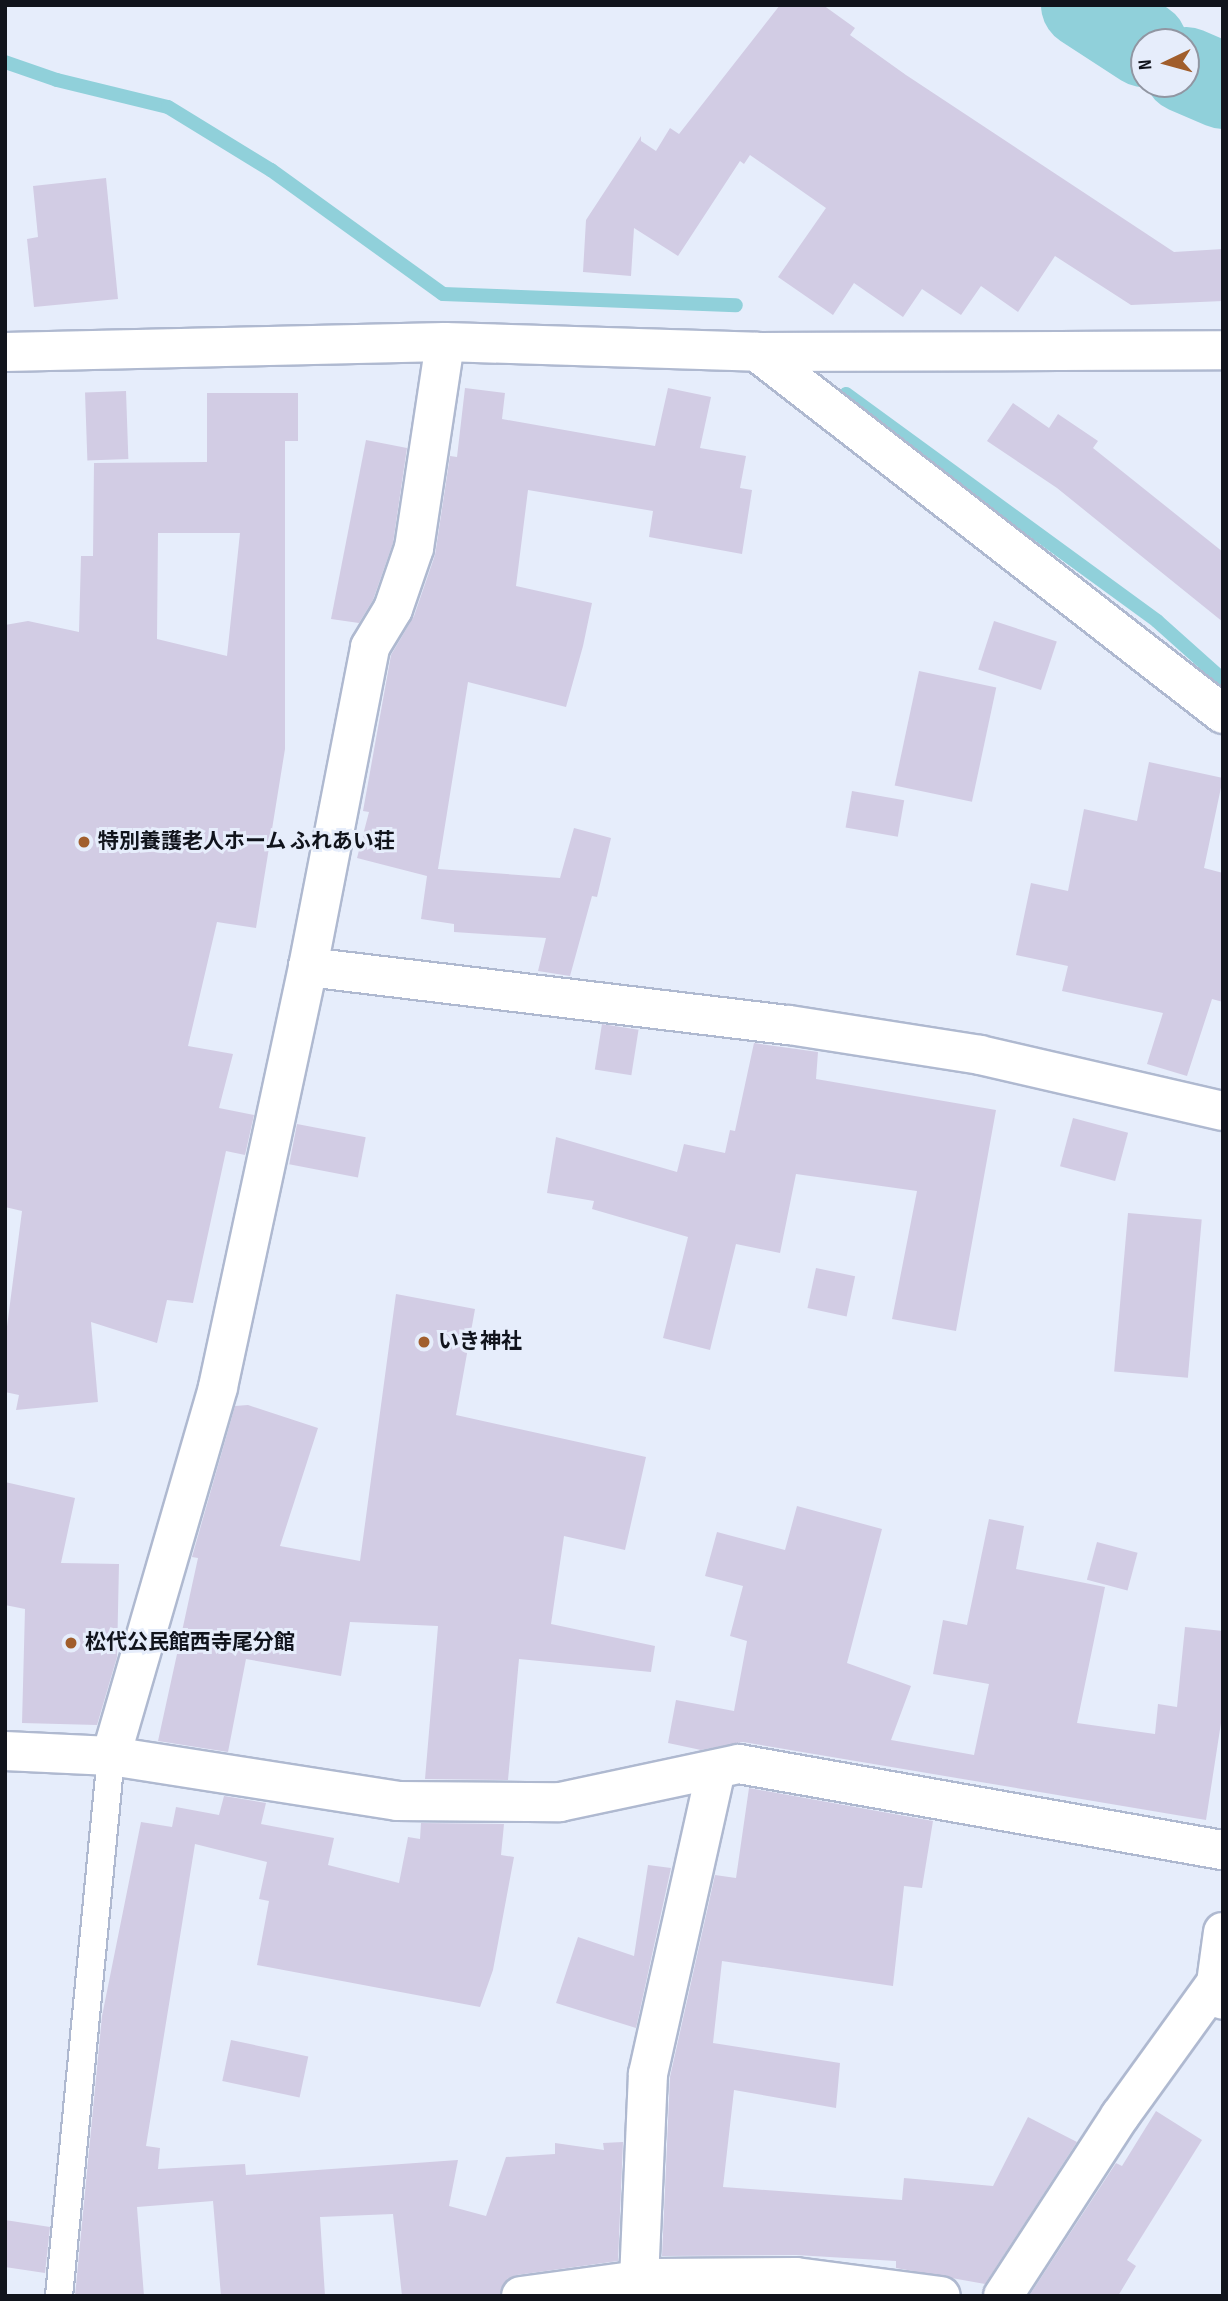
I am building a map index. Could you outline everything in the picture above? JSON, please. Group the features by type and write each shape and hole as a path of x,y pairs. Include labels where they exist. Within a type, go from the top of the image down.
{"street":[{"path":"111,1756 218,1387 308,967 370,647 393,609 414,548 445,342"},
{"path":"5,352 445,342 757,352 1223,350"},
{"path":"757,352 1223,714"},
{"path":"308,967 789,1025 980,1055 1223,1111"},
{"path":"5,1751 111,1756 397,1801 560,1802 738,1764 1223,1850"},
{"path":"639,2280 648,2074 716,1769"},
{"path":"1003,2296 1120,2116 1219,1992 1223,1932"},
{"path":"521,2296 639,2280 796,2277 916,2295"}],"lane":[{"path":"59,2296 111,1756"}],"building":[{"path":"780,5 823,5 855,28 850,35 906,75 1174,252 1223,249 1223,301 1131,305 1055,256 1018,312 981,286 961,315 922,289 903,317 854,283 833,315 778,277 826,208 750,155 744,164 740,161 678,256 634,228 631,276 583,272 586,220 641,136 641,141 656,151 670,128 679,134"},
{"path":"106,178 118,299 34,307 27,239 38,237 33,186"},
{"path":"465,388 505,393 502,419 655,446 668,388 711,397 700,448 746,456 740,488 752,490 742,554 649,537 653,511 528,490 516,586 592,603 583,646 566,707 468,682 438,869 560,878 574,828 611,838 597,897 592,896 570,976 538,971 546,938 454,932 454,924 421,919 427,876 357,858 369,812 363,811 391,655 414,616 435,555 450,456 457,457"},
{"path":"126,391 128,459 87,460 85,392"},
{"path":"207,393 298,393 298,441 285,441 285,749 256,928 217,922 188,1046 233,1054 219,1108 254,1115 245,1155 226,1151 193,1303 167,1300 157,1343 91,1322 98,1402 16,1410 19,1395 5,1392 5,1342 22,1211 5,1207 5,625 28,621 79,632 81,556 93,556 94,463 207,462","holes":["158,533 240,533 227,656 157,639"]},
{"path":"1013,403 1049,428 1058,414 1098,441 1093,448 1223,552 1223,622 1057,488 987,441"},
{"path":"366,440 407,448 393,543 373,600 359,623 331,619"},
{"path":"994,621 1057,641 1041,690 978,670"},
{"path":"919,671 996,687 972,802 895,785"},
{"path":"1149,762 1223,778 1204,868 1223,873 1223,1002 1212,999 1187,1076 1147,1064 1163,1013 1062,991 1068,966 1016,955 1031,883 1068,891 1084,809 1137,821"},
{"path":"852,791 904,800 898,837 846,827"},
{"path":"602,1024 639,1030 631,1075 595,1069"},
{"path":"754,1043 818,1052 816,1079 996,1110 956,1331 892,1319 917,1191 796,1174 780,1253 736,1244 710,1350 663,1338 688,1237 592,1209 594,1201 547,1193 556,1137 677,1172 684,1144 725,1153 730,1130 735,1131"},
{"path":"1073,1118 1128,1133 1115,1181 1060,1166"},
{"path":"297,1124 366,1137 358,1178 289,1164"},
{"path":"1128,1213 1202,1219 1188,1378 1114,1371"},
{"path":"816,1268 855,1276 847,1316 807,1308"},
{"path":"396,1294 475,1309 456,1415 646,1457 625,1550 564,1536 551,1624 655,1646 651,1672 519,1659 508,1780 425,1779 438,1626 350,1622 341,1676 246,1659 228,1752 158,1741 198,1558 192,1557 235,1406 248,1405 318,1428 280,1546 360,1561"},
{"name":"松代公民館西寺尾分館","path":"5,1482 75,1498 61,1563 119,1564 117,1657 97,1725 22,1723 25,1609 5,1605"},
{"path":"797,1506 882,1529 847,1663 911,1686 891,1740 974,1755 989,1684 933,1674 943,1620 967,1625 989,1519 1024,1526 1016,1569 1105,1587 1077,1723 1155,1734 1158,1704 1177,1707 1185,1627 1223,1631 1223,1710 1206,1820 743,1742 701,1750 668,1743 676,1700 734,1711 747,1641 730,1636 743,1586 705,1576 717,1532 785,1550"},
{"path":"1097,1542 1138,1553 1127,1591 1087,1580"},
{"path":"749,1788 933,1821 922,1888 904,1886 893,1986 722,1961 713,2043 840,2063 836,2108 734,2090 723,2187 902,2200 904,2178 993,2186 1028,2117 1077,2142 985,2284 896,2268 896,2261 796,2255 662,2256 670,2077 715,1875 736,1878"},
{"path":"224,1796 266,1803 261,1824 334,1838 328,1865 399,1883 408,1837 420,1839 421,1823 504,1824 501,1855 514,1857 493,1970 480,2007 257,1965 269,1901 259,1899 267,1862 195,1844 146,2146 160,2148 158,2169 245,2164 246,2175 458,2160 449,2206 486,2216 506,2157 555,2154 555,2143 604,2150 603,2143 623,2142 618,2261 517,2275 507,2279 500,2296 402,2296 393,2214 320,2217 325,2296 221,2296 213,2201 137,2207 144,2296 75,2296 102,2016 141,1822 172,1827 176,1807 219,1815"},
{"path":"648,1865 671,1868 636,2028 556,2003 578,1937 634,1956"},
{"path":"231,2040 308,2056 300,2098 222,2081"},
{"path":"1156,2111 1202,2140 1127,2260 1136,2266 1118,2296 1029,2296 1116,2163 1122,2166"},
{"path":"5,2220 50,2227 45,2273 5,2267"}],"waterway":[{"path":"1084,5 1130,35"},
{"path":"5,62 57,80 168,107 271,170 443,294 736,305"},
{"path":"1200,76 1223,86"},
{"path":"846,394 1157,621 1223,680"}],"place":[{"name":"特別養護老人ホーム ふれあい荘","path":"84,842"},
{"name":"いき神社","path":"424,1342"},
{"name":"松代公民館西寺尾分館","path":"71,1643"}]}
